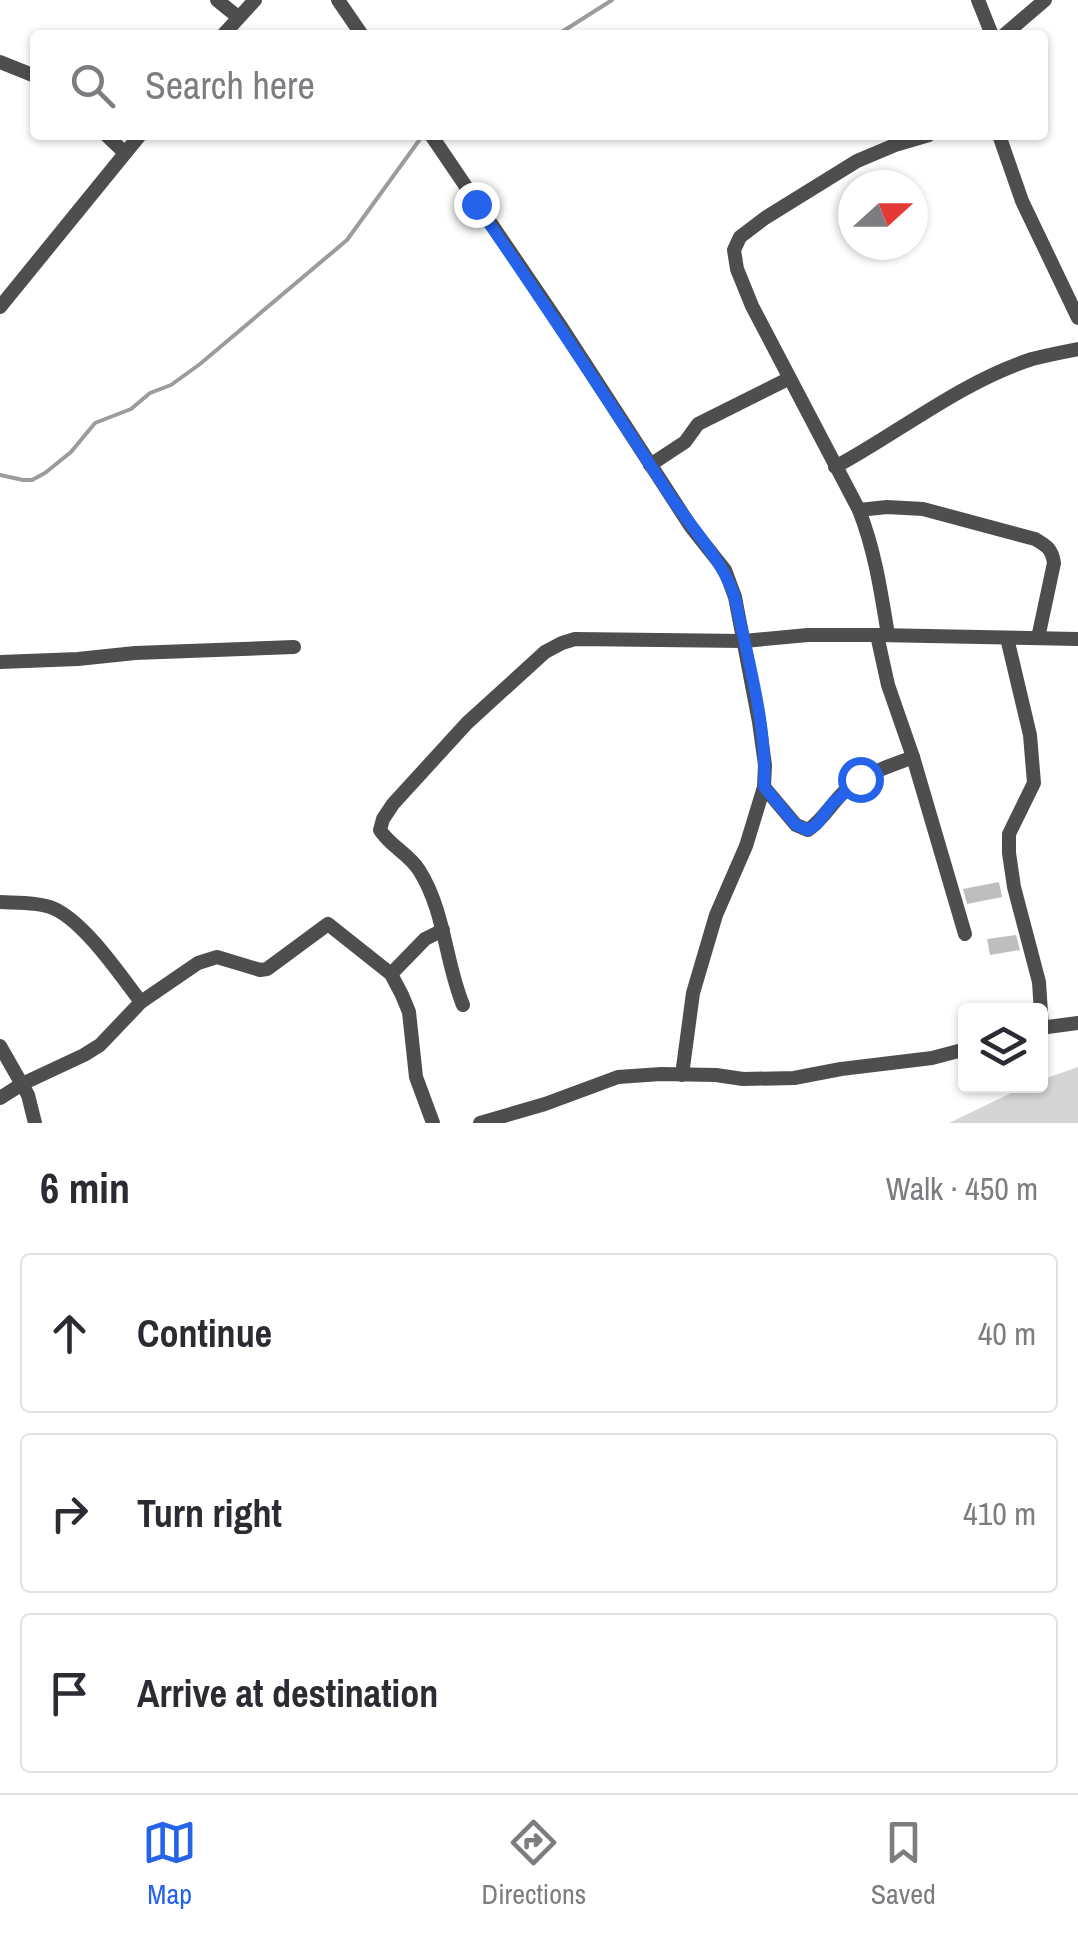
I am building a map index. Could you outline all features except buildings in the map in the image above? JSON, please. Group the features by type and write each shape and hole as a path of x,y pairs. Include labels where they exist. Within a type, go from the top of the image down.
{"street":[{"path":"216,0 238,17"},
{"path":"227,30 254,0"},
{"path":"338,0 359,30"},
{"path":"978,0 990,30"},
{"path":"1010,30 1045,0"},
{"path":"0,62 30,74"},
{"path":"111,140 125,154"},
{"path":"2,300 136,140"},
{"path":"435,140 691,527 729,578 760,722 764,787 746,846 716,915 693,993 682,1075"},
{"path":"912,140 858,160 765,218 740,237 734,250 752,306 859,510 874,554 888,685 965,934"},
{"path":"1001,140 1022,201 1078,318"},
{"path":"835,467 974,384 1028,360 1078,349"},
{"path":"650,465 685,442 698,424 788,379"},
{"path":"859,510 922,509 1035,539 1048,546 1054,563 1038,638"},
{"path":"463,1005 443,930 420,872 386,839 380,830 382,819 467,723 545,652 575,639 744,641 808,635 883,635 1078,639"},
{"path":"1007,638 1030,735 1034,783 1009,834 1010,853 1014,886 1040,982 1040,1003"},
{"path":"0,662 135,652 294,647"},
{"path":"764,787 796,825 808,830 850,786 912,757"},
{"path":"0,902 52,907 70,919 141,1002"},
{"path":"0,1098 84,1055 141,1002 198,963 217,957 267,969 328,924 391,974 409,1012 416,1077 433,1123"},
{"path":"391,974 425,939 443,930"},
{"path":"1048,1027 1078,1023"},
{"path":"0,1046 28,1095 36,1123"},
{"path":"480,1123 618,1077 794,1078 958,1051"}],"shaded area":[{"path":"1078,1067 1078,1123 949,1123 1011,1093 1048,1093 1048,1078"}],"waterway":[{"path":"565,30 612,0"},
{"path":"0,475 32,480 45,473 71,452 95,423 131,409 150,393 171,385 200,364 347,240 419,140"}],"route":[{"path":"476,204 729,578 760,722 764,787 796,825 808,830 860,779"}]}
